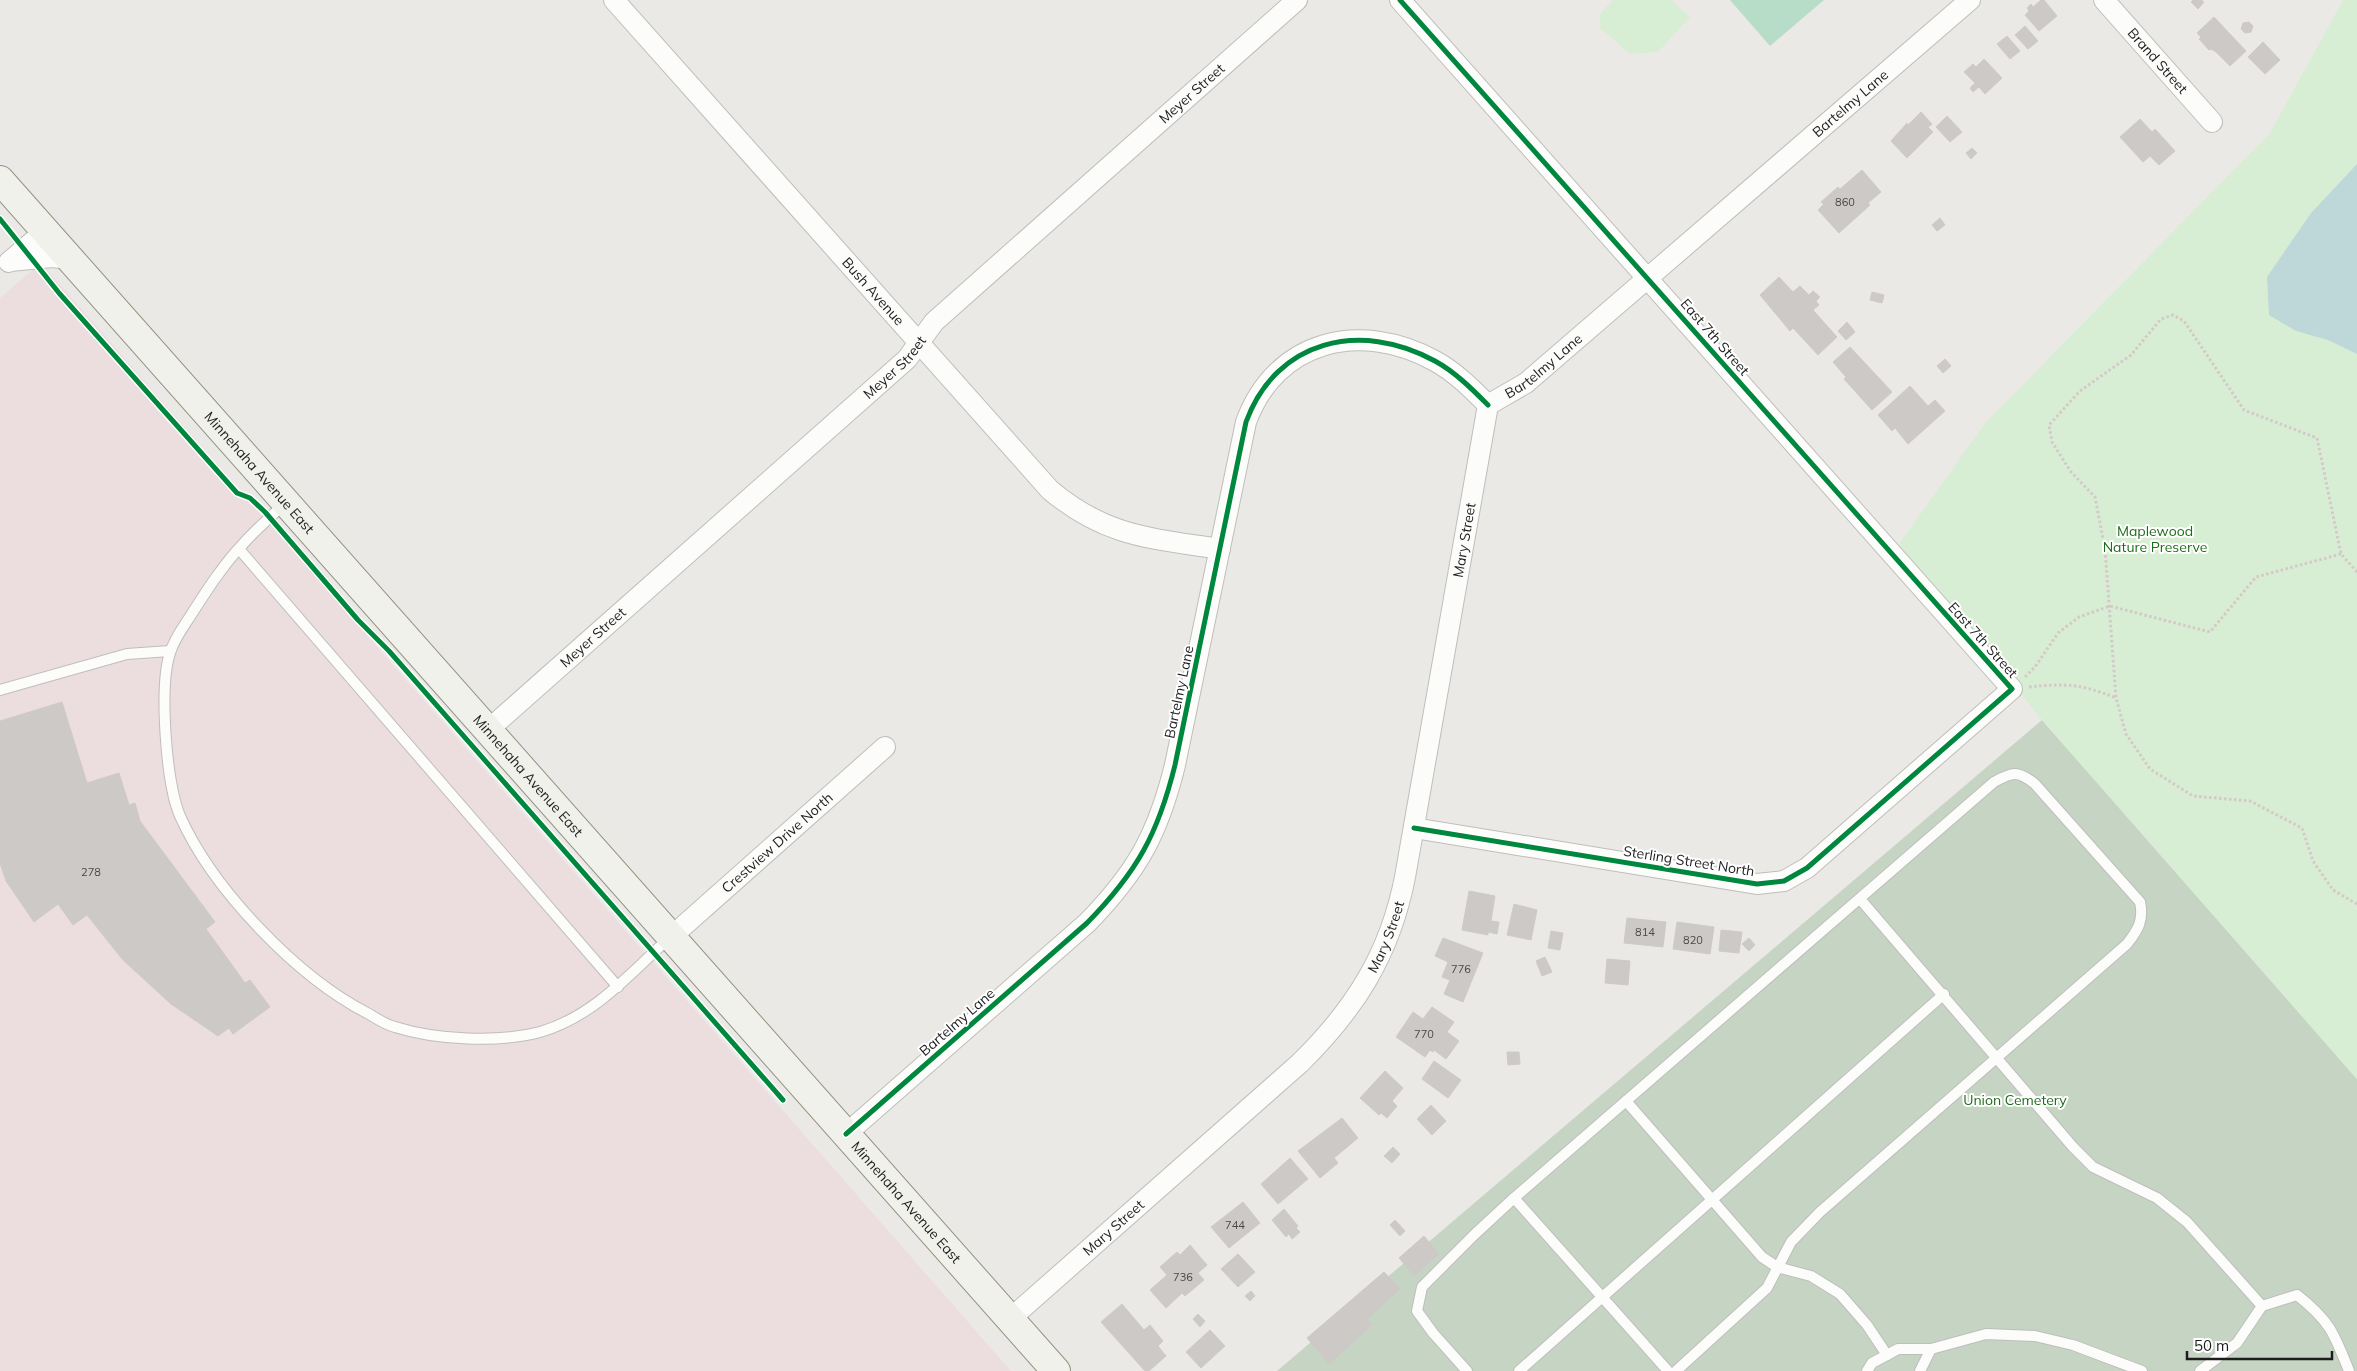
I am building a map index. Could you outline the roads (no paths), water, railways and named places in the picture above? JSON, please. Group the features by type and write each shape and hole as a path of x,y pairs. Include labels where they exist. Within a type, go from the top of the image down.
{"main road":[{"name":"Minnehaha Avenue East","path":"0,180 1056,1371"}],"street":[{"name":"Bush Avenue","path":"614,0 1050,490 1071,508 1096,522 1122,532 1220,549"},
{"name":"Meyer Street","path":"488,730 907,359 918,341 934,322 1297,0"},
{"name":"East 7th Street","path":"1400,0 2012,689"},
{"name":"Bartelmy Lane","path":"846,1134 1087,923 1112,898 1134,870 1151,839 1165,807 1246,422 1253,403 1264,385 1278,369 1314,347 1335,342 1356,340 1399,346 1419,353 1451,372 1488,405 1526,383 1970,0"},
{"name":"Brand Street","path":"2104,0 2212,122"},
{"path":"5,266 45,231"},
{"path":"5,266 52,257 70,259"},
{"name":"Mary Street","path":"1010,1320 1300,1063 1330,1034 1356,1000 1369,978 1393,925 1403,890 1488,405"},
{"name":"Sterling Street North","path":"1414,828 1756,884 1784,881 1807,868 2012,689"},
{"name":"Crestview Drive North","path":"671,937 885,747"}],"lane":[{"path":"286,503 238,549 213,582 170,651 166,670 165,730 170,773 179,815 202,856 242,908 279,950 345,1002 394,1027 439,1036 497,1038 541,1032 579,1015 618,986 671,937"},
{"path":"238,549 618,986"},
{"path":"0,690 126,654 170,651"},
{"path":"1467,1371 1433,1333 1417,1311 1422,1287 1514,1198 1994,782 2009,774 2023,774 2035,784 2140,902 2143,917 2136,933 2127,944 1820,1212 1791,1242 1767,1288 1676,1371"},
{"path":"1860,899 2093,1168 2156,1198 2187,1222 2262,1306"},
{"path":"1518,1371 1944,994"},
{"path":"1626,1101 1762,1257 1777,1268 1811,1276 1840,1294 1868,1325 1887,1355"},
{"path":"1514,1198 1668,1371"},
{"path":"2200,1371 2237,1344 2262,1306 2297,1295 2321,1314 2334,1334 2349,1371"},
{"path":"1867,1371 1872,1363 1898,1349 1931,1349 1986,1334 2035,1336 2073,1345 2142,1371"},
{"path":"1920,1371 1931,1349"}],"water":[{"path":"2357,164 2357,354 2328,340 2296,331 2269,315 2267,277 2311,213"}],"park label":[{"name":"Maplewood Nature Preserve","path":"2155,540"},
{"name":"Union Cemetery","path":"2015,1100"}]}
